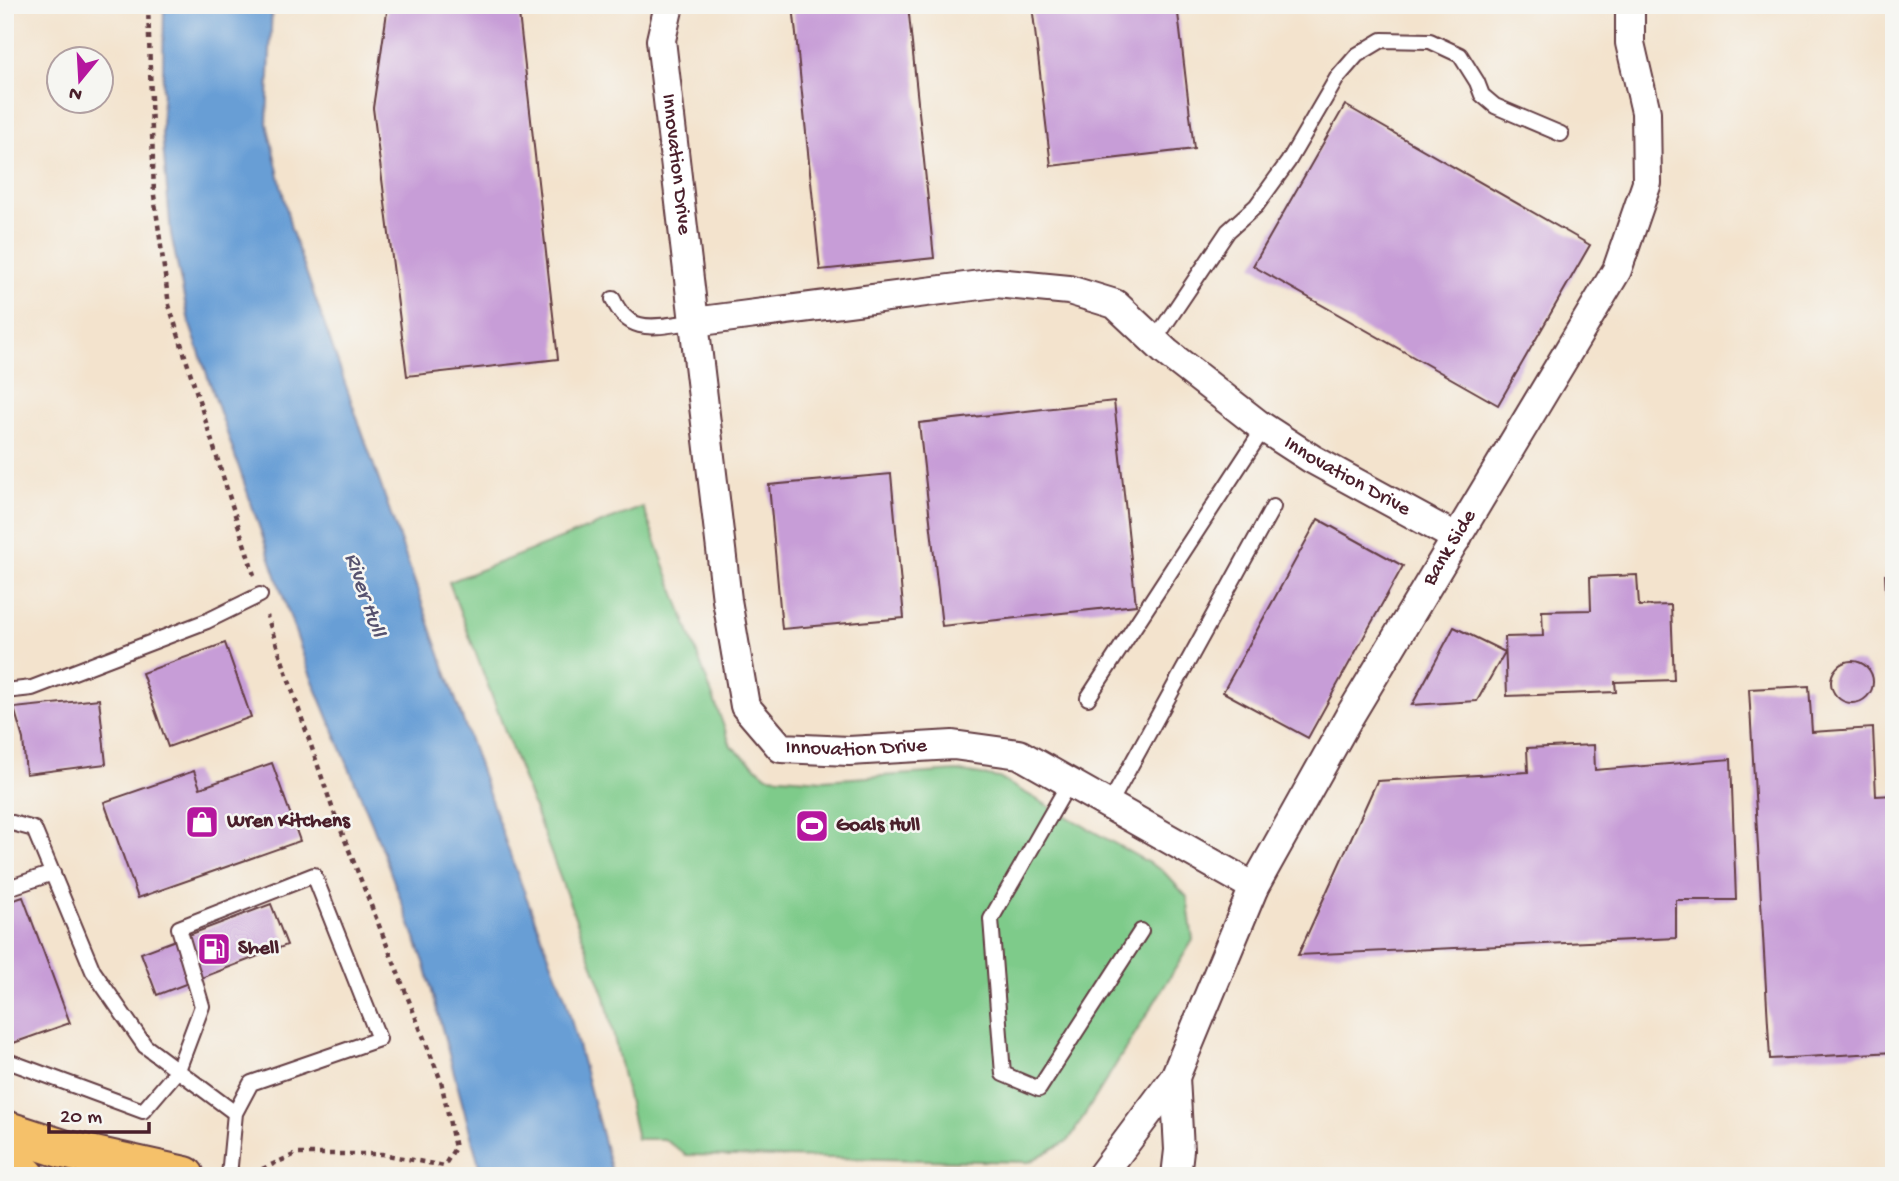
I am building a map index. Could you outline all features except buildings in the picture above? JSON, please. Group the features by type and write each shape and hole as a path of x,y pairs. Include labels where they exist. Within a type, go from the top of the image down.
{"main road":[{"path":"5,1130 62,1149 185,1176"},
{"path":"5,1169 26,1176"}],"street":[{"name":"Innovation Drive","path":"669,5 662,40 727,600 745,706 781,748 849,751 953,745 1019,754 1254,887"},
{"name":"Bank Side","path":"1101,1176 1175,1077 1254,887 1349,717 1618,270 1647,183 1646,112 1630,43 1630,5"},
{"name":"Innovation Drive","path":"694,322 996,284 1069,290 1115,304 1154,341 1264,428 1312,459 1457,538"},
{"name":"Bank Side","path":"1175,1077 1179,1150 1176,1176"}],"lane":[{"path":"1154,341 1228,231 1256,206 1288,162 1337,78 1357,55 1382,40 1430,41 1460,55 1478,82 1482,95 1495,106 1561,134"},
{"path":"613,299 626,321 636,326 694,322"},
{"path":"1088,698 1264,428"},
{"path":"1109,806 1273,507"},
{"path":"5,691 32,688 206,621 260,595"},
{"path":"1069,783 991,919 1003,1074 1039,1089 1141,931"},
{"path":"5,821 34,829 93,971 145,1046 235,1113"},
{"path":"5,889 53,873"},
{"path":"5,1060 143,1111 178,1070 202,1006 179,928 314,875 379,1039 251,1083 235,1113 229,1176"}],"path":[{"path":"148,5 154,195 169,305 260,595 333,810 441,1081 455,1148 444,1166 382,1154 296,1154 247,1176"}],"green space":[{"name":"Goals Hull","path":"643,507 731,746 767,776 823,780 957,771 999,778 1163,871 1187,897 1193,940 1069,1140 1029,1162 686,1155 664,1139 637,1139 605,997 449,582"}],"water":[{"name":"River Hull","path":"164,5 272,5 267,123 291,229 512,860 565,997 613,1176 482,1176 424,962 372,823 308,669 189,322 171,234 162,134"}],"place":[{"name":"Wren Kitchens","path":"202,822"},
{"name":"Goals Hull","path":"812,826"},
{"name":"Shell","path":"214,949"}]}
